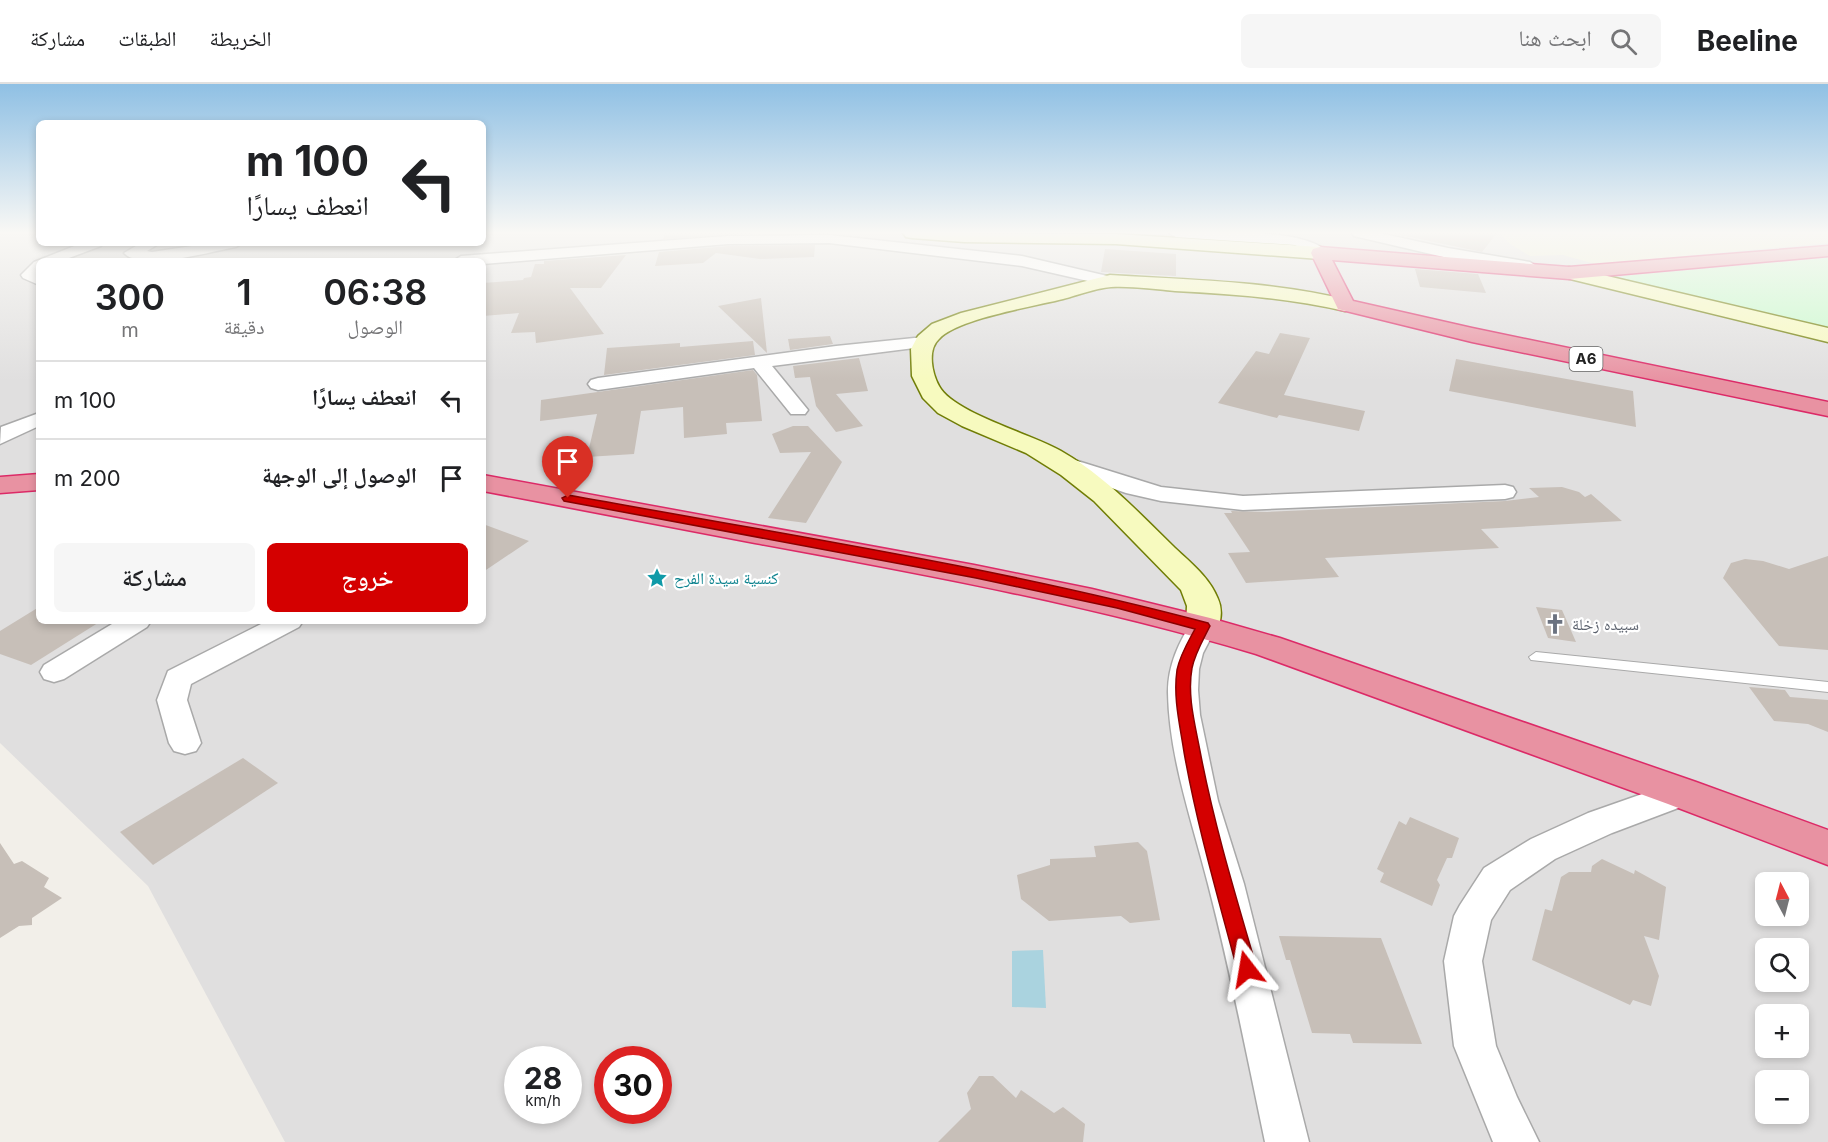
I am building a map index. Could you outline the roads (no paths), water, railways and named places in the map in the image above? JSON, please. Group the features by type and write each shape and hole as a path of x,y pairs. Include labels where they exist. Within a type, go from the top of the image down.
{"highway":[{"path":"1334,282 1345,305"},
{"name":"A6","path":"1345,305 1472,335 1828,410"},
{"path":"0,486 36,482"},
{"path":"486,484 948,568 1118,604 1203,626 1268,646 1682,793 1828,848"}],"street":[{"path":"1105,282 968,317 946,325 932,333 924,342 921,369 924,381 935,398 948,409 1018,439 1068,465 1134,488 1161,494 1243,502 1505,492"},
{"path":"1247,282 1275,292 1345,305"},
{"path":"1608,282 1828,335"},
{"path":"598,384 924,342"},
{"path":"759,362 798,410"},
{"path":"0,438 8,431 36,420"},
{"path":"1068,465 1129,517 1186,576 1201,596 1204,609 1203,626 1189,653 1185,669 1183,690 1185,715 1201,801 1226,884 1287,1142"},
{"path":"54,672 132,624"},
{"path":"185,743 172,700 178,678 283,624"},
{"path":"1517,1142 1501,1112 1474,1046 1463,962 1473,916 1497,879 1542,849 1600,823 1682,793"}],"lane":[{"path":"1536,657 1828,687"}],"water":[{"path":"1043,950 1046,1008 1012,1007 1012,951"}],"place":[{"name":"كنسية سيدة الفرح","path":"657,578"},
{"name":"سبيده زخلة","path":"1555,624"}]}
